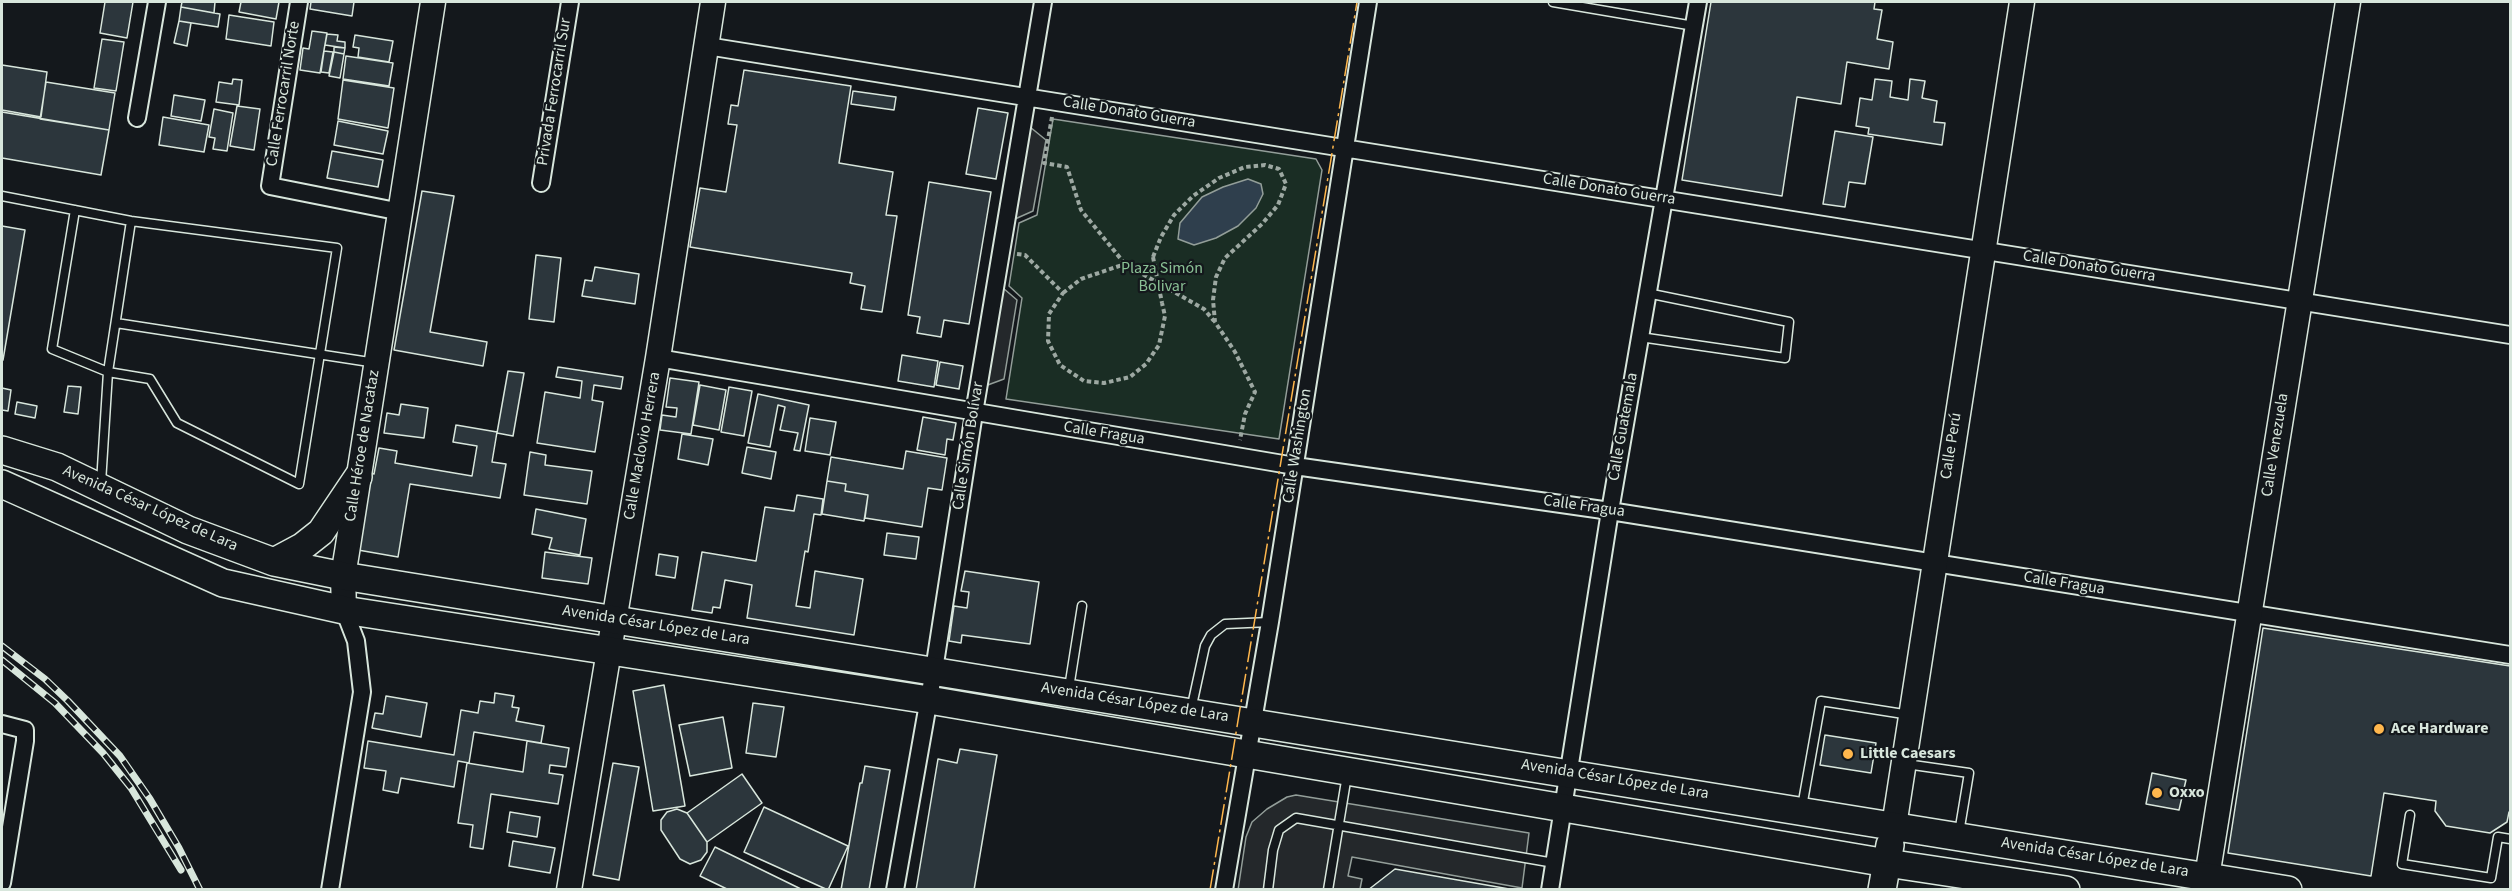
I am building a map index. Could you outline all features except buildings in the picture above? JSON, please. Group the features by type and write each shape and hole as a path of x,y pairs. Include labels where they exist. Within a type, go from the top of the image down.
{"main road":[{"name":"Calle Héroe de Nacataz","path":"344,610 343,576 433,2"},
{"name":"Calle Maclovio Herrera","path":"569,890 658,358 713,2"},
{"name":"Calle Perú","path":"1882,890 1894,826 2022,2"},
{"name":"Calle Venezuela","path":"2206,883 2348,2"},
{"name":"Avenida César López de Lara","path":"2,450 57,467 188,530 274,562 343,576 1959,836 2206,883 2288,890"},
{"path":"274,562 302,547 321,532 358,477"},
{"name":"Avenida César López de Lara","path":"2,484 224,583 344,610 929,700 1347,772 2066,890"},
{"path":"87,520 101,487"}],"street":[{"path":"137,118 157,2"},
{"name":"Calle Ferrocarril Norte","path":"299,2 270,186 401,212"},
{"name":"Privada Ferrocarril Sur","path":"540,183 570,2"},
{"name":"Calle Simón Bolívar","path":"895,890 934,670 974,413 1043,2"},
{"name":"Calle Washington","path":"1224,890 1270,622 1368,2"},
{"name":"Calle Guatemala","path":"1550,890 1561,807 1662,199 1698,2"},
{"name":"Calle Donato Guerra","path":"707,46 2511,335"},
{"name":"Calle Fragua","path":"658,358 1294,466 1610,511 2511,655"},
{"name":"Calle Héroe de Nacataz","path":"330,890 362,692 356,641 344,610"},
{"path":"2,724 25,730 2,883"}],"lane":[{"path":"1553,2 1694,26"},
{"path":"2,196 75,210 131,221 337,248 299,484 177,423 150,379 108,372 52,349 75,210"},
{"path":"101,487 108,372 131,221"},
{"path":"1640,336 1785,358 1789,322 1647,293"},
{"path":"116,323 376,363"},
{"path":"1068,692 1082,606"},
{"path":"1191,712 1205,646 1211,635 1225,624 1270,622"},
{"path":"1801,811 1821,701 1911,715"},
{"path":"1903,764 1969,772 1959,836"},
{"path":"1328,890 1347,772"},
{"path":"2410,815 2402,864 2491,878 2498,837 2511,839"},
{"path":"1268,890 1275,840 1279,830 1285,824 1301,818 1554,863"}],"path":[{"path":"1054,101 1044,164 1067,167 1081,210 1125,264 1204,309 1235,352 1255,392 1245,414 1237,456"},
{"path":"1125,264 1081,279 1063,293 1049,314 1048,341 1060,365 1084,381 1104,383 1130,377 1146,364 1159,345 1165,316 1154,257 1161,237 1174,215 1193,196 1219,178 1245,167 1264,165 1279,169 1286,184 1278,205 1262,224 1225,258 1216,277 1215,322"},
{"path":"1001,251 1025,255 1063,293"}],"green space":[{"name":"Plaza Simón Bolivar","path":"1053,119 1316,159 1322,170 1279,439 1006,399 1022,298 1009,286 1019,223 1037,215"}],"shaded area":[{"path":"1030,127 1046,140 1033,211 1015,219 1007,218"},
{"path":"1003,288 1017,300 1004,379 985,386"},
{"path":"1296,795 1529,833 1522,888 1352,857 1348,876 1362,879 1360,889 1238,890 1246,837 1252,822 1267,809 1287,797"}],"water":[{"path":"1248,179 1261,184 1263,194 1256,208 1238,226 1216,238 1194,245 1178,239 1180,223 1202,197"}],"railway":[{"path":"2,646 45,679 120,756 150,799 179,848 200,890"},
{"path":"2,660 55,703 103,753 131,788 181,870"}],"power":[{"path":"1210,890 1357,2"}],"place":[{"name":"Ace Hardware","path":"2379,729"},
{"name":"Little Caesars","path":"1848,754"},
{"name":"Oxxo","path":"2157,793"}]}
